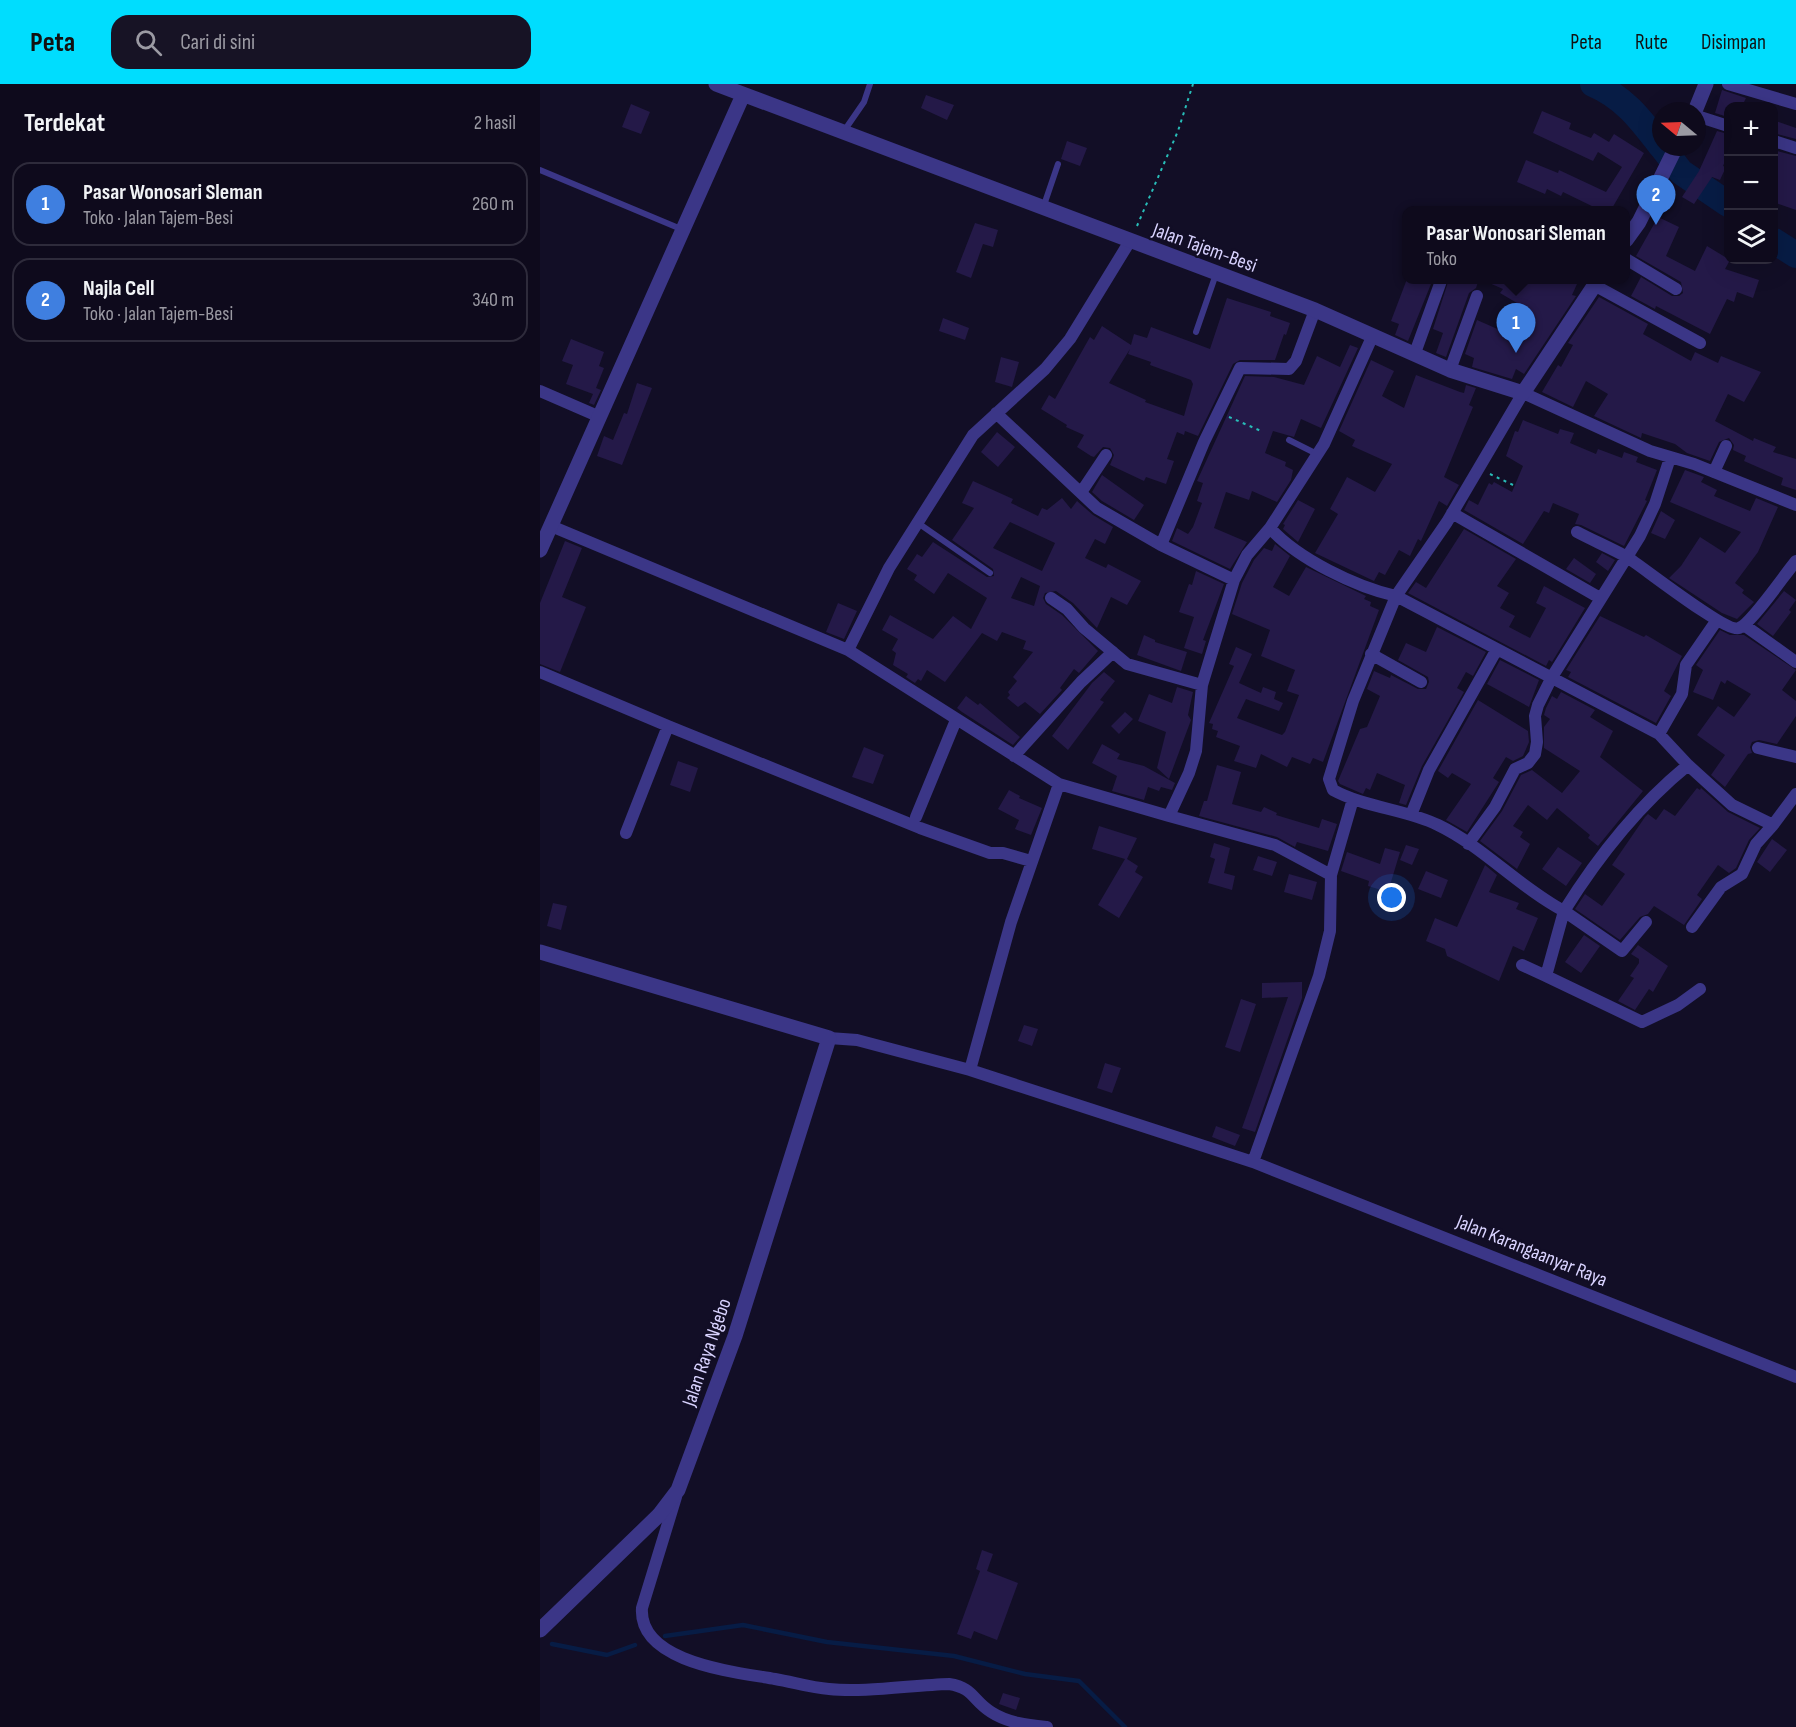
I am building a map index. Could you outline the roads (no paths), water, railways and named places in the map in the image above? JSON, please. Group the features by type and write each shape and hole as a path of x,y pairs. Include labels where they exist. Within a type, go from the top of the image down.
{"street":[{"name":"Jalan Tajem-Besi","path":"716,84 1316,310 1450,370 1523,393"},
{"path":"1699,102 1706,84"},
{"path":"1728,84 1796,104"},
{"path":"540,550 743,95"},
{"path":"1706,119 1724,125"},
{"path":"1778,143 1796,148"},
{"path":"1630,233 1672,156"},
{"path":"848,650 889,568 973,435 1045,369 1070,339 1130,241"},
{"path":"1630,262 1676,289"},
{"path":"1415,353 1440,284"},
{"path":"1595,284 1523,393 1452,513 1396,596 1371,654 1329,779 1333,790 1353,800 1411,815 1440,826 1543,900 1564,911 1622,951 1646,922"},
{"path":"1599,284 1700,343"},
{"path":"1450,370 1477,296"},
{"path":"1161,545 1240,368 1289,369 1296,361 1316,310"},
{"path":"1169,816 1190,773 1196,751 1202,685 1234,580 1247,555 1270,528 1317,454 1351,387 1373,335"},
{"path":"540,391 600,417"},
{"path":"1523,393 1670,458 1714,472 1796,505"},
{"path":"996,414 1082,491 1097,508 1161,545 1234,580"},
{"path":"1714,472 1726,446"},
{"path":"1082,491 1106,455"},
{"path":"1468,844 1495,807 1515,769 1528,763 1535,754 1537,742 1535,716 1552,677 1627,558 1655,504 1670,458"},
{"path":"1452,513 1600,598"},
{"path":"551,525 848,650 1059,783 1275,845 1331,875"},
{"path":"1270,528 1283,542 1330,570 1376,591 1396,596 1659,734 1688,765 1732,805 1773,825"},
{"path":"1577,532 1627,558 1717,620 1736,629 1744,625 1796,561"},
{"path":"1051,598 1067,609 1132,667 1202,685"},
{"path":"1659,734 1682,694 1686,664 1717,620"},
{"path":"1744,625 1796,662"},
{"path":"1411,815 1428,770 1497,649"},
{"path":"1014,756 1081,682 1113,652"},
{"path":"1371,654 1421,682"},
{"path":"540,672 920,828 990,853 1003,853 1031,861"},
{"path":"916,817 956,720"},
{"path":"627,833 668,726"},
{"path":"1758,748 1796,757"},
{"path":"1546,976 1564,911 1635,816 1666,782 1688,765"},
{"path":"970,1070 1011,922 1059,783"},
{"path":"1692,927 1721,887 1742,874 1753,848 1796,794"},
{"path":"1253,1162 1319,976 1330,931 1331,875 1353,800"},
{"path":"540,952 829,1038"},
{"path":"1522,966 1642,1022 1693,997 1700,989"},
{"name":"Jalan Karangaanyar Raya","path":"829,1038 857,1040 970,1070 1253,1162 1796,1377"},
{"name":"Jalan Raya Ngebo","path":"540,1630 659,1515 678,1490 735,1336 829,1038"},
{"path":"678,1490 642,1608 642,1624 658,1645 703,1664 741,1675 830,1690 948,1684 965,1686 996,1715 1022,1724 1047,1727"}],"lane":[{"path":"843,132 864,102 870,84"},
{"path":"1042,208 1058,164"},
{"path":"540,170 681,230"},
{"path":"1196,332 1217,273"},
{"path":"1290,440 1317,454"},
{"path":"917,523 990,573"}],"waterway":[{"path":"1593,84 1623,102 1652,135"},
{"path":"1669,156 1681,172 1724,201"},
{"path":"1778,244 1796,255"},
{"path":"665,1636 743,1625 827,1642 954,1656 1025,1674 1079,1681 1125,1727"},
{"path":"552,1644 607,1655 635,1645"}],"place":[{"name":"Najla Cell","path":"1656,225"},
{"name":"Pasar Wonosari Sleman","path":"1516,353"}]}
